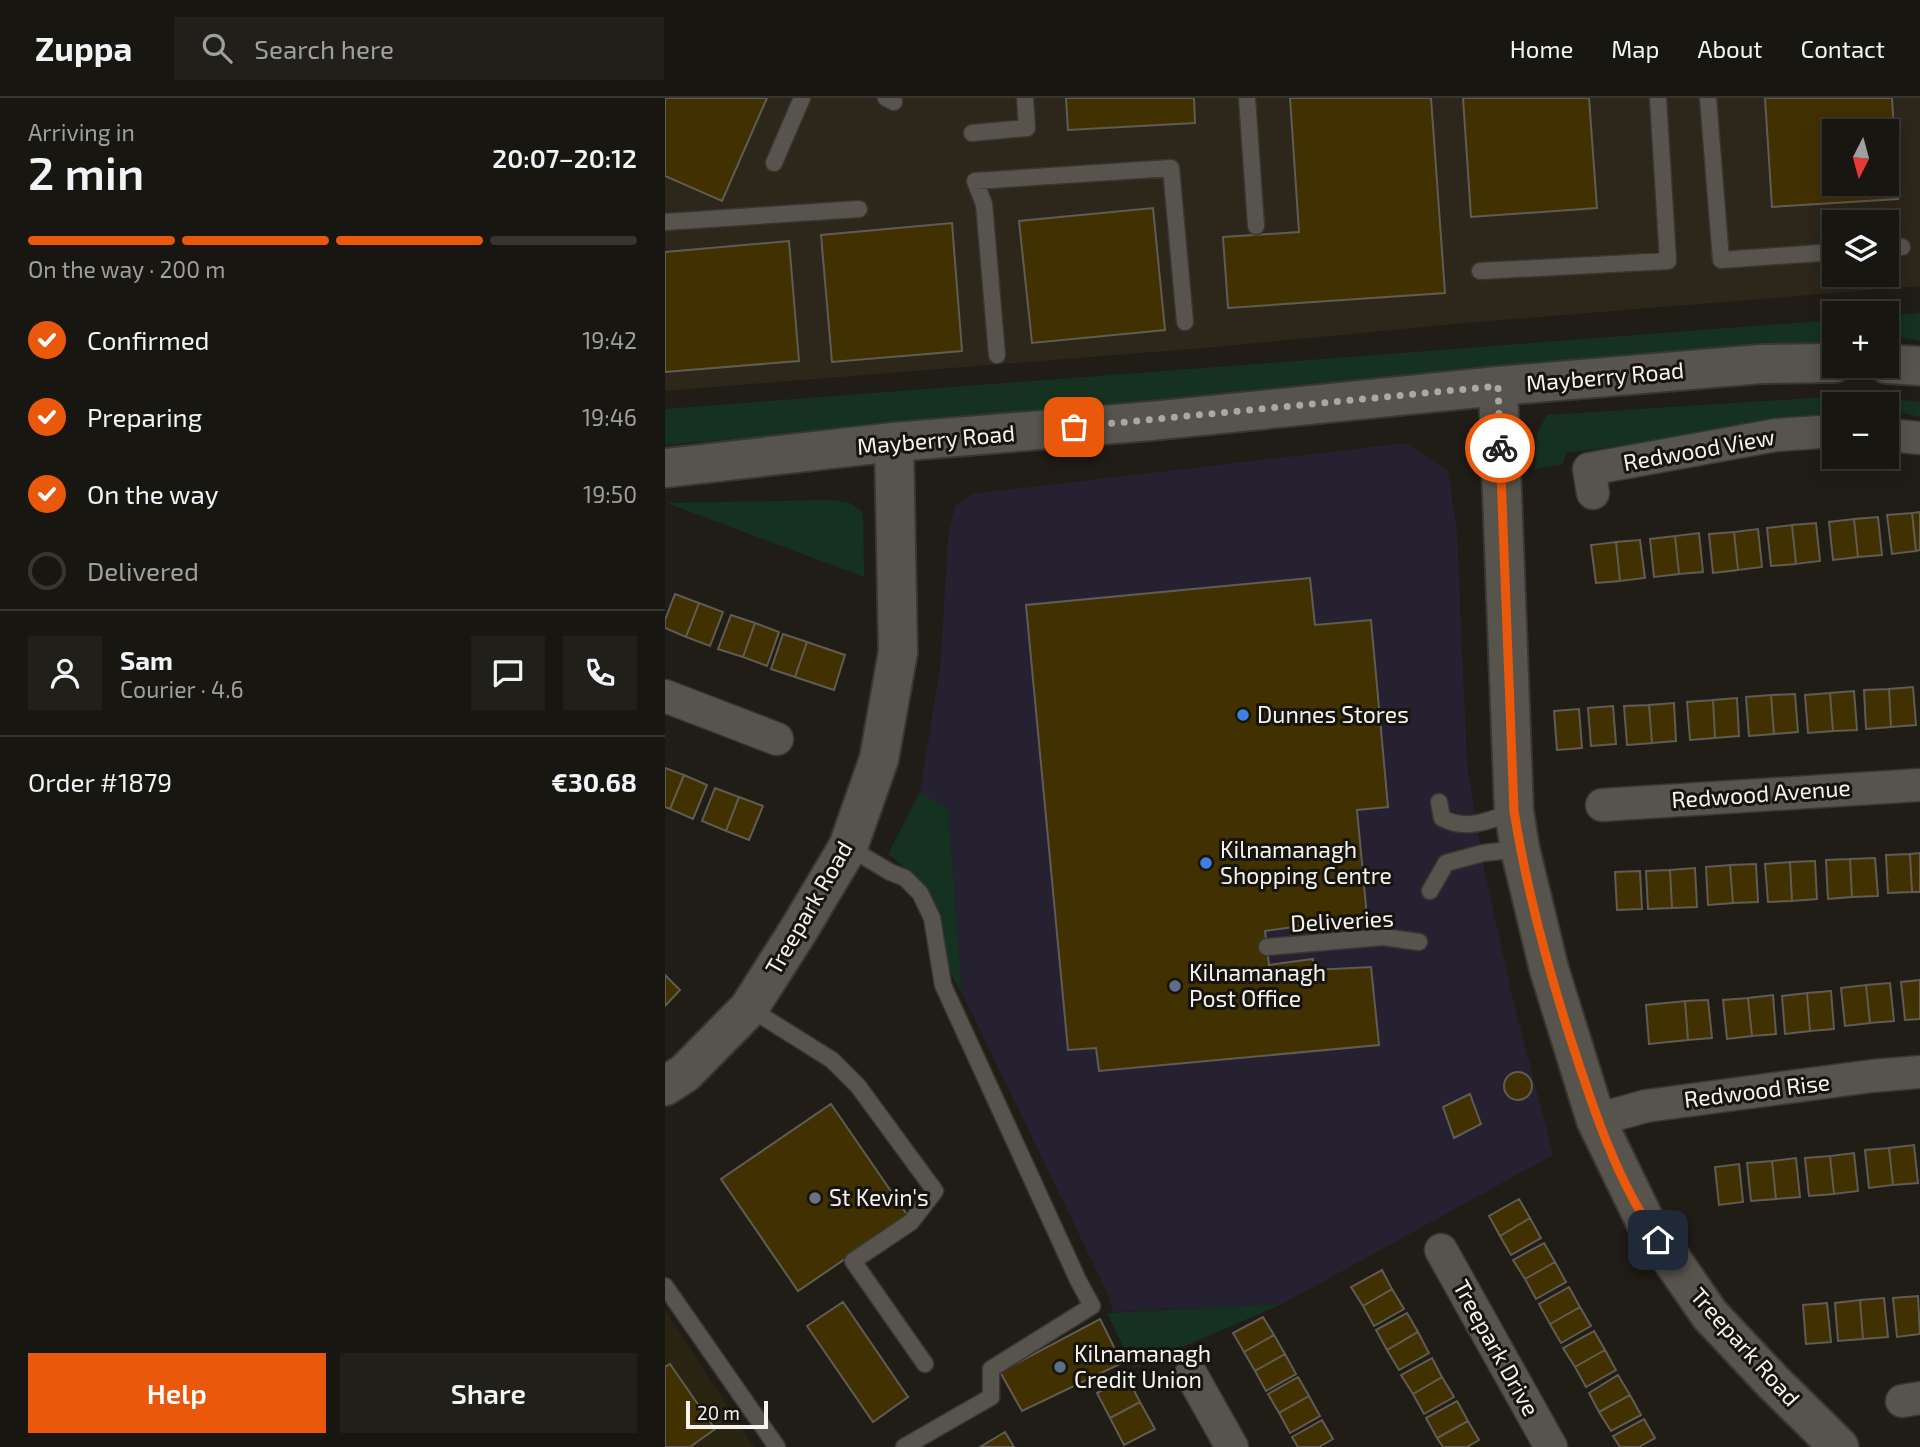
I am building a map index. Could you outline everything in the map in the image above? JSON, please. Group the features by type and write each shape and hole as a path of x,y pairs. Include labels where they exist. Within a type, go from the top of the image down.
{"street":[{"name":"Mayberry Road","path":"665,468 894,442 1151,421 1498,386 1761,364 1822,363"},
{"path":"1899,365 1920,366"},
{"name":"Treepark Road","path":"1498,386 1514,811 1520,849 1549,969 1596,1120 1645,1221 1710,1315 1826,1443"},
{"name":"Redwood View","path":"1593,493 1589,469 1776,435 1822,432"},
{"path":"1899,436 1920,438"},
{"name":"Treepark Road","path":"665,1086 685,1073 749,1008 848,847 879,760 898,652 894,442"},
{"path":"665,696 777,739"},
{"name":"Redwood Avenue","path":"1602,805 1920,785"},
{"name":"Redwood Rise","path":"1596,1120 1646,1106 1920,1072"},
{"name":"Treepark Drive","path":"1441,1250 1551,1447"},
{"path":"1191,1374 1232,1447"}],"lane":[{"path":"774,163 802,98"},
{"path":"972,132 1027,128 1025,98"},
{"path":"1247,98 1256,226"},
{"path":"1480,271 1668,261 1658,98"},
{"path":"1708,98 1721,260 1822,253"},
{"path":"997,355 985,204 975,181 1171,168 1185,322"},
{"path":"665,222 859,209"},
{"path":"1439,802 1442,818 1455,825 1489,821 1514,811"},
{"path":"848,847 905,878 920,893 932,918 943,985 1092,1306 991,1369 991,1397 904,1447"},
{"path":"1430,891 1446,863 1483,852 1520,849"},
{"name":"Deliveries","path":"1267,947 1383,937 1419,942"},
{"path":"749,1008 841,1068 858,1086 935,1191 911,1222 853,1261 925,1364"},
{"path":"665,1286 777,1447"}],"shaded area":[{"path":"665,98 1920,98 1920,286 1466,323 1216,347 665,391"},
{"path":"1406,443 1448,471 1457,533 1467,764 1485,874 1512,995 1553,1155 1282,1304 1113,1312 1108,1294 962,993 948,808 920,792 941,662 948,536 956,505 972,494"},
{"path":"665,1310 754,1447 665,1447"}],"green space":[{"path":"1920,313 1920,341 1899,336 1899,315"},
{"path":"1822,321 1822,343 665,445 665,409"},
{"path":"1822,397 1822,418 1566,453 1563,464 1535,469 1537,433 1547,415"},
{"path":"1899,400 1920,402 1920,417 1899,412"},
{"path":"832,500 850,503 863,513 864,577 667,503"},
{"path":"920,792 948,808 962,993 947,960 940,926 928,896 913,876 888,854"},
{"path":"1282,1304 1134,1368 1107,1313"}],"building":[{"path":"665,98 767,98 722,201 665,176"},
{"path":"1066,98 1194,98 1195,123 1068,130"},
{"path":"1290,98 1431,98 1445,293 1228,308 1223,237 1299,232"},
{"path":"1463,98 1589,98 1597,208 1471,217"},
{"path":"1765,98 1892,98 1893,119 1822,119 1822,196 1898,196 1898,199 1772,207"},
{"path":"1153,208 1165,330 1032,343 1019,221"},
{"path":"952,223 962,351 832,362 821,235"},
{"path":"789,241 799,361 665,372 665,252"},
{"path":"1920,512 1920,550 1916,551 1912,513"},
{"path":"1912,513 1916,551 1892,554 1887,515"},
{"path":"1878,517 1882,555 1858,557 1854,519"},
{"path":"1854,519 1858,557 1833,560 1829,522"},
{"path":"1816,523 1820,561 1796,564 1792,525"},
{"path":"1792,525 1796,564 1771,566 1767,528"},
{"path":"1758,529 1762,567 1738,570 1734,532"},
{"path":"1734,532 1738,570 1713,573 1709,534"},
{"path":"1699,533 1703,572 1679,574 1675,536"},
{"path":"1675,536 1679,574 1654,577 1650,539"},
{"path":"1640,540 1645,578 1620,581 1616,542"},
{"path":"1616,542 1620,581 1596,583 1591,545"},
{"name":"Kilnamanagh Shopping Centre","path":"1310,578 1315,625 1371,620 1388,807 1357,810 1367,917 1265,931 1269,965 1313,959 1313,970 1371,967 1379,1045 1099,1071 1096,1048 1068,1050 1026,605"},
{"path":"675,594 699,603 686,637 665,628 665,620"},
{"path":"699,603 723,612 710,646 686,637"},
{"path":"731,615 755,623 743,657 718,649"},
{"path":"755,623 779,632 767,666 743,657"},
{"path":"783,634 807,642 795,677 771,669"},
{"path":"807,642 845,655 834,690 795,677"},
{"path":"1913,687 1916,725 1891,727 1889,689"},
{"path":"1889,689 1891,727 1866,729 1864,690"},
{"path":"1854,691 1857,730 1833,731 1830,693"},
{"path":"1830,693 1833,731 1808,733 1805,695"},
{"path":"1795,694 1798,732 1774,734 1771,695"},
{"path":"1771,695 1774,734 1749,736 1746,697"},
{"path":"1737,698 1739,736 1715,738 1713,700"},
{"path":"1713,700 1715,738 1690,740 1687,702"},
{"path":"1674,703 1676,741 1652,743 1649,705"},
{"path":"1649,705 1652,743 1627,745 1624,706"},
{"path":"1613,706 1616,744 1591,746 1588,708"},
{"path":"1579,709 1582,748 1557,750 1554,711"},
{"path":"665,768 684,775 670,809 665,807"},
{"path":"684,775 707,785 693,819 670,809"},
{"path":"715,788 739,797 726,831 702,821"},
{"path":"739,797 763,806 749,840 726,831"},
{"path":"1920,853 1920,892 1912,892 1910,854"},
{"path":"1910,854 1912,892 1888,893 1886,855"},
{"path":"1875,858 1878,896 1852,897 1850,859"},
{"path":"1850,859 1852,897 1828,899 1826,860"},
{"path":"1815,861 1817,899 1792,901 1790,862"},
{"path":"1790,862 1792,901 1768,902 1765,864"},
{"path":"1756,864 1758,902 1733,903 1730,865"},
{"path":"1730,865 1733,903 1708,905 1706,867"},
{"path":"1695,868 1697,907 1672,908 1670,870"},
{"path":"1670,870 1672,908 1648,909 1646,871"},
{"path":"1640,871 1642,909 1617,910 1615,872"},
{"path":"665,975 680,990 665,1006"},
{"path":"1920,980 1920,1019 1905,1020 1901,982"},
{"path":"1890,983 1894,1021 1870,1023 1866,985"},
{"path":"1866,985 1870,1023 1845,1026 1841,988"},
{"path":"1831,991 1834,1029 1810,1031 1807,993"},
{"path":"1807,993 1810,1031 1785,1034 1782,996"},
{"path":"1773,995 1776,1034 1752,1036 1748,998"},
{"path":"1748,998 1752,1036 1727,1039 1723,1000"},
{"path":"1708,1000 1712,1038 1688,1040 1685,1001"},
{"path":"1685,1001 1688,1040 1649,1044 1646,1005"},
{"path":"1518,1072 1528,1076 1532,1086 1528,1096 1518,1100 1508,1096 1504,1086 1508,1076"},
{"path":"1470,1094 1481,1124 1454,1138 1443,1107"},
{"name":"St Kevin's","path":"831,1104 908,1216 798,1291 721,1179"},
{"path":"1914,1145 1918,1183 1893,1185 1889,1148"},
{"path":"1889,1148 1893,1185 1869,1188 1865,1150"},
{"path":"1854,1153 1858,1191 1834,1194 1830,1156"},
{"path":"1830,1156 1834,1194 1809,1196 1805,1158"},
{"path":"1796,1158 1800,1197 1776,1199 1772,1161"},
{"path":"1772,1161 1776,1199 1751,1201 1747,1163"},
{"path":"1739,1164 1743,1202 1719,1205 1715,1167"},
{"path":"1519,1199 1530,1218 1500,1236 1489,1216"},
{"path":"1530,1218 1541,1238 1511,1255 1500,1236"},
{"path":"1544,1243 1555,1262 1525,1279 1513,1260"},
{"path":"1555,1262 1566,1282 1536,1299 1525,1279"},
{"path":"1382,1270 1392,1289 1363,1306 1351,1287"},
{"path":"1569,1287 1580,1307 1550,1324 1539,1304"},
{"path":"1392,1289 1404,1309 1374,1326 1363,1306"},
{"path":"1918,1296 1920,1334 1897,1337 1893,1298"},
{"path":"1884,1298 1888,1337 1863,1339 1860,1300"},
{"path":"1860,1300 1863,1339 1838,1341 1835,1303"},
{"path":"843,1302 908,1397 873,1422 807,1326"},
{"path":"1827,1303 1831,1342 1806,1344 1803,1305"},
{"path":"1580,1307 1591,1326 1561,1343 1550,1324"},
{"path":"1407,1313 1418,1332 1387,1350 1376,1330"},
{"path":"1263,1317 1274,1335 1244,1352 1233,1333"},
{"name":"Kilnamanagh Credit Union","path":"1100,1319 1122,1363 1022,1411 1000,1372"},
{"path":"1594,1331 1605,1350 1575,1367 1563,1348"},
{"path":"1418,1332 1429,1353 1399,1370 1387,1350"},
{"path":"1274,1335 1285,1354 1255,1371 1244,1352"},
{"path":"1605,1350 1616,1370 1586,1387 1575,1367"},
{"path":"1285,1354 1296,1374 1266,1391 1255,1371"},
{"path":"1432,1358 1442,1377 1413,1394 1401,1375"},
{"path":"670,1364 715,1429 690,1447 665,1447 665,1367"},
{"path":"1618,1375 1630,1395 1599,1412 1589,1393"},
{"path":"1127,1377 1140,1402 1110,1418 1097,1393"},
{"path":"1298,1377 1309,1396 1279,1413 1268,1394"},
{"path":"1442,1377 1454,1397 1424,1414 1413,1394"},
{"path":"1630,1395 1641,1415 1611,1431 1599,1412"},
{"path":"1309,1396 1320,1416 1290,1433 1279,1413"},
{"path":"1457,1401 1468,1421 1437,1438 1426,1418"},
{"path":"1140,1402 1155,1429 1124,1445 1110,1418"},
{"path":"1644,1419 1655,1438 1639,1447 1620,1447 1613,1436"},
{"path":"1322,1420 1333,1439 1319,1447 1298,1447 1292,1437"},
{"path":"1468,1421 1479,1440 1467,1447 1443,1447 1437,1438"},
{"path":"1005,1432 1014,1447 980,1447"}],"way so far":[{"path":"1074,427 1498,386 1500,448"}],"place":[{"name":"Dunnes Stores","path":"1243,715"},
{"name":"Kilnamanagh Shopping Centre","path":"1206,863"},
{"name":"Kilnamanagh Post Office","path":"1175,986"},
{"name":"St Kevin's","path":"815,1198"},
{"name":"Kilnamanagh Credit Union","path":"1060,1367"}],"route":[{"path":"1500,448 1514,811 1520,849 1549,969 1596,1120 1645,1221 1658,1240"}]}
